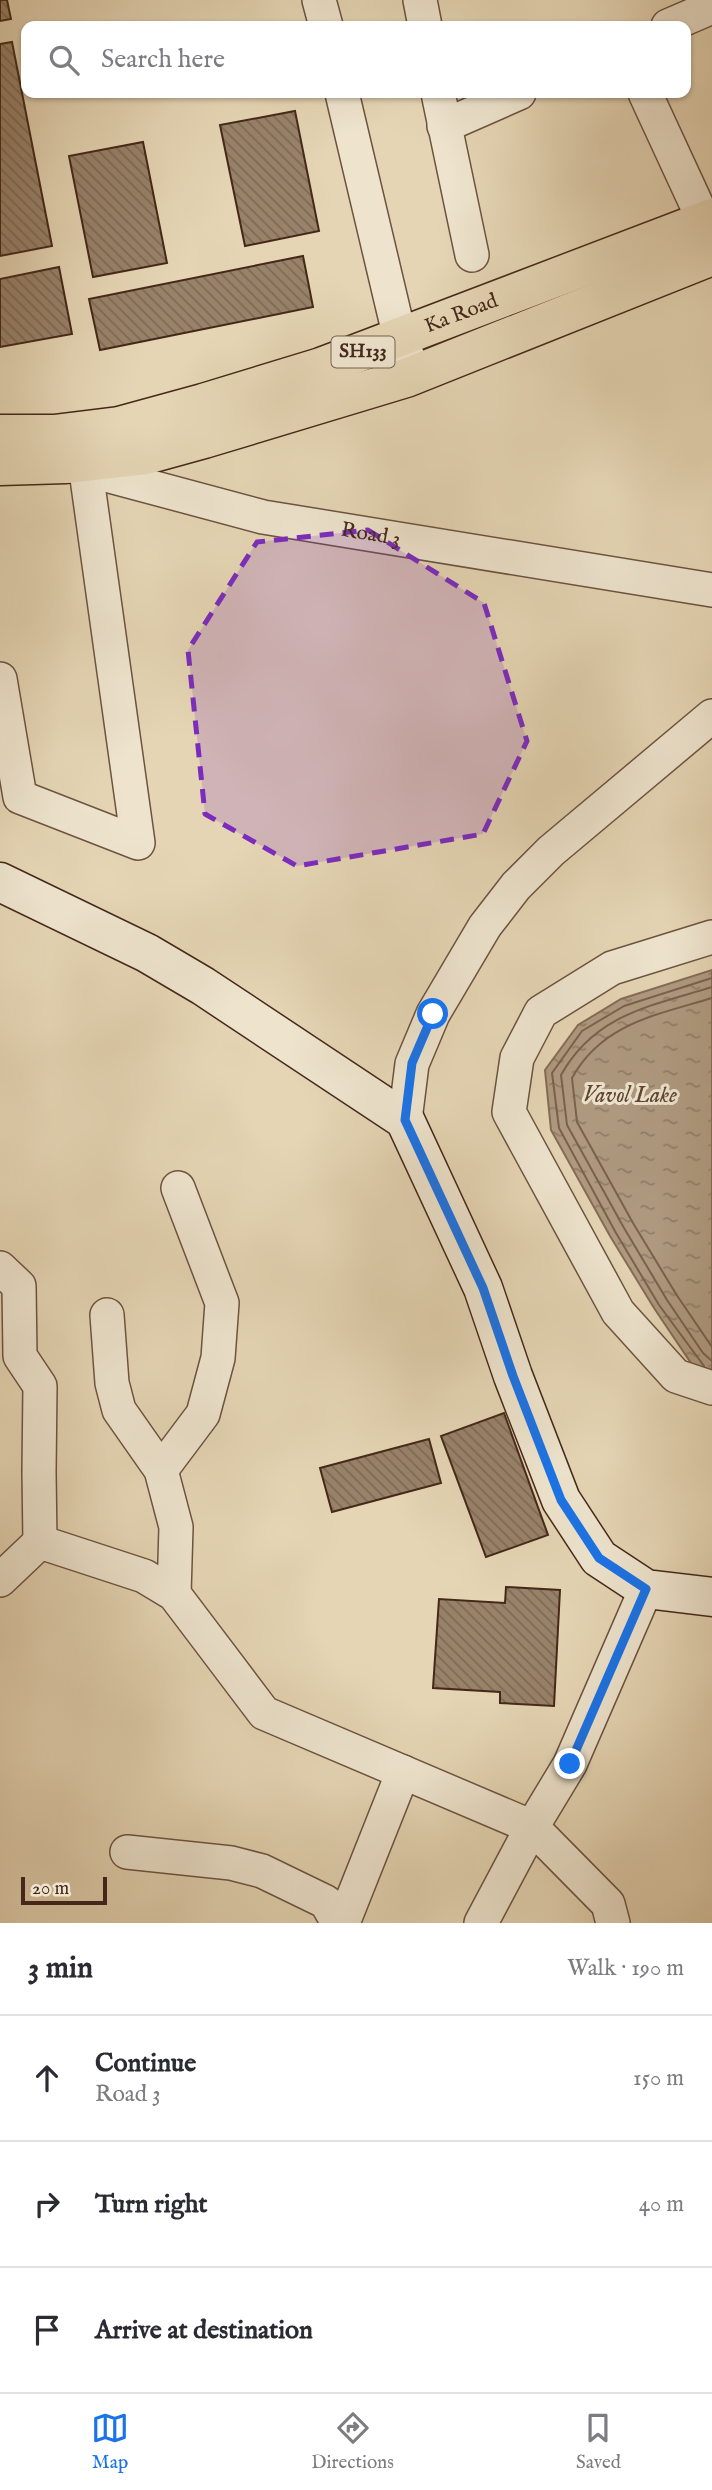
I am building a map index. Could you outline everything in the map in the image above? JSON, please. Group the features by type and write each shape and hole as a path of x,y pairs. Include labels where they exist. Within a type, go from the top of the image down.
{"main road":[{"name":"Ka Road","path":"0,466 69,456 146,455 163,432 321,368 400,338 710,233"},
{"name":"Ka Road","path":"163,432 415,374 710,233"},
{"name":"Ka Road","path":"0,433 69,456"}],"street":[{"path":"319,0 325,21"},
{"path":"420,0 424,21"},
{"path":"680,21 712,7"},
{"path":"343,98 400,338 415,374"},
{"path":"439,98 472,254"},
{"path":"444,126 508,98"},
{"path":"647,98 710,233"},
{"path":"0,679 20,797 138,843 69,456"},
{"name":"Road 3","path":"69,456 263,517 712,590"},
{"path":"405,1120 412,1063 433,1014 485,926 516,887 551,851 712,716"},
{"path":"0,881 147,953 203,986 405,1120 483,1288 513,1376 561,1500 599,1558 646,1589 712,1597"},
{"path":"712,937 612,968 541,1012 517,1058 509,1112 618,1312 676,1376 712,1388"},
{"path":"162,1470 203,1414 218,1358 222,1303 178,1188"},
{"path":"0,1268 19,1286 20,1356 40,1386 40,1542 0,1580"},
{"path":"107,1315 111,1383 119,1410 162,1470 176,1527 174,1594"},
{"path":"40,1542 144,1576 174,1594 264,1713 532,1826 608,1904 613,1923"},
{"path":"481,1923 532,1826 570,1764 646,1589"},
{"path":"341,1923 403,1772"},
{"path":"127,1852 231,1863 262,1871 326,1902 341,1923"}],"highlighted area":[{"path":"368,530 484,603 527,741 483,834 297,866 205,814 188,650 257,542"}],"water":[{"name":"Vavol Lake","path":"712,970 712,1384 691,1363 654,1308 551,1130 545,1070 578,1025 621,999"}],"building":[{"path":"0,0 7,0 11,19 0,21"},
{"path":"12,42 52,246 0,256 0,44"},
{"path":"295,111 319,231 245,246 220,125"},
{"path":"143,142 167,263 93,277 69,156"},
{"path":"303,256 313,307 100,350 89,299"},
{"path":"59,267 72,334 0,347 0,279"},
{"path":"504,1413 548,1535 486,1557 441,1436"},
{"path":"429,1439 441,1483 332,1512 320,1468"},
{"path":"506,1587 560,1590 554,1706 500,1703 500,1692 433,1688 439,1599 505,1603"}],"route":[{"path":"433,1014 412,1063 405,1120 483,1288 513,1376 561,1500 599,1558 646,1589 570,1764"}]}
